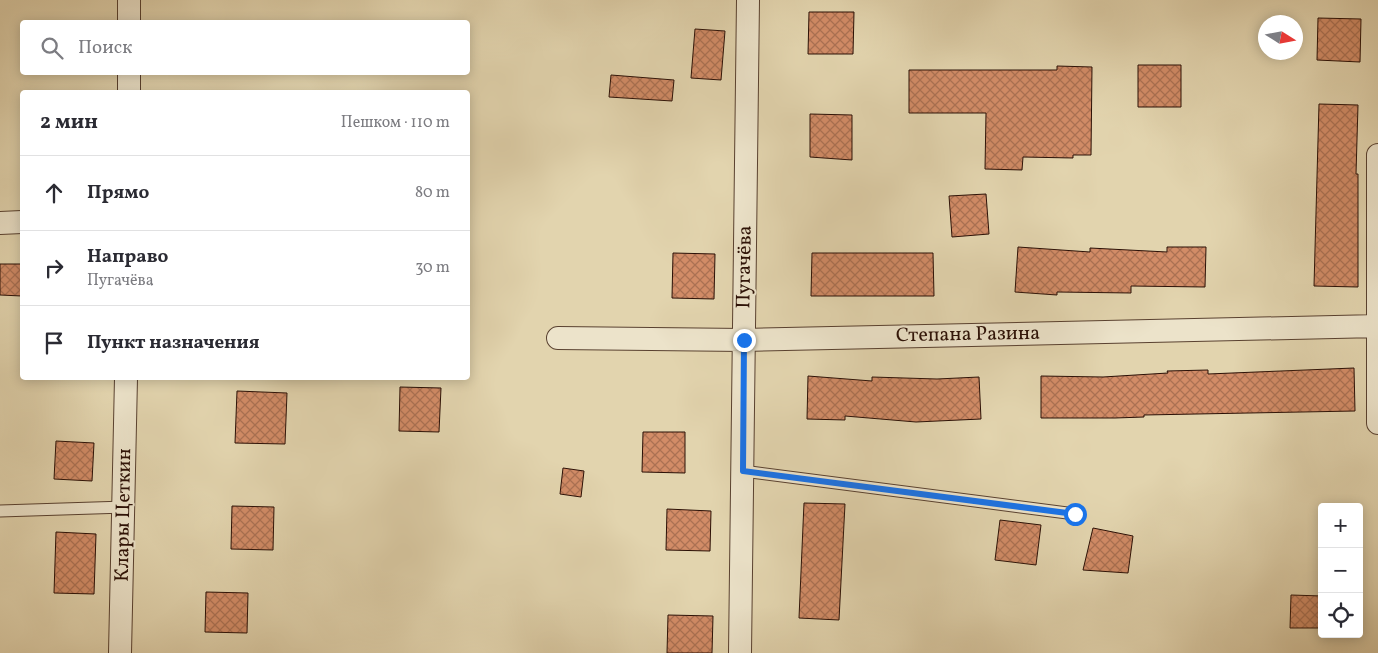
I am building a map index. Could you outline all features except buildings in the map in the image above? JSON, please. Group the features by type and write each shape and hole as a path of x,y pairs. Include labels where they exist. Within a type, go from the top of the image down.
{"street":[{"path":"129,20 130,0"},
{"name":"Пугачёва","path":"740,653 748,0"},
{"path":"129,75 129,90"},
{"path":"1378,155 1378,423"},
{"path":"0,223 20,222"},
{"name":"Степана Разина","path":"558,338 744,340 1378,326"},
{"name":"Клары Цеткин","path":"120,653 126,380"}],"lane":[{"path":"743,471 1075,514"},
{"path":"0,512 124,508"}],"route":[{"path":"744,340 743,471 1075,514"}]}
